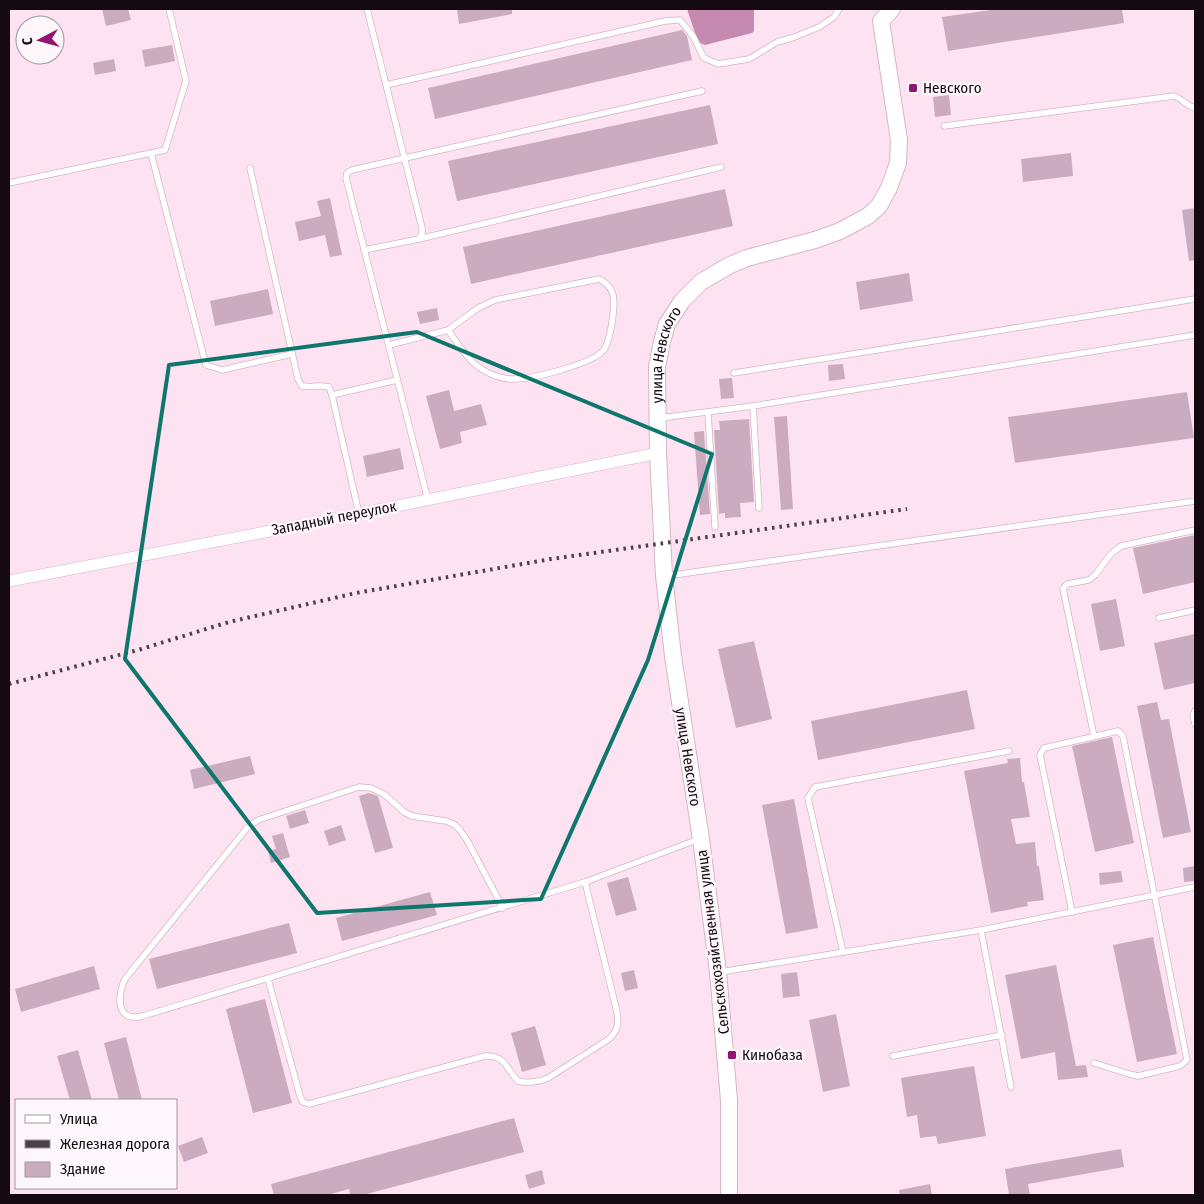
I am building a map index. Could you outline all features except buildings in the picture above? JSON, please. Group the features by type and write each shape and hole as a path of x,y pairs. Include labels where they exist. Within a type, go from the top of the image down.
{"main road":[{"name":"улица Невского","path":"700,839 673,656 664,576 658,453 658,367 662,342 667,324 690,292 701,282 730,264 840,231 868,216 879,206 889,188 898,163 899,140 881,21 892,9"},
{"name":"Сельскохозяйственная улица","path":"700,839 718,972 729,1100 730,1195"}],"street":[{"name":"Западный переулок","path":"9,581 359,514 658,453"}],"lane":[{"path":"9,183 165,150 186,80 169,9"},
{"path":"367,9 422,228 422,234 419,238"},
{"path":"386,85 673,20 680,20 693,36 704,58 718,64 740,61 749,59 778,42 818,26 834,17 839,9"},
{"path":"428,500 346,178 348,173 352,170 702,91"},
{"path":"944,126 1174,96 1182,99 1187,106 1195,108"},
{"path":"151,153 206,365 222,370 292,354"},
{"path":"364,250 722,167"},
{"path":"250,168 298,379 302,386 308,388 321,384 329,387 359,514"},
{"path":"388,345 448,330 478,308 495,300 599,279 607,284 613,293 614,308 603,351 576,366 557,371 512,379 495,376 470,360 448,330"},
{"path":"734,373 1195,299"},
{"path":"658,418 753,406 1195,335"},
{"path":"332,395 397,380"},
{"path":"753,406 760,508"},
{"path":"708,412 715,527"},
{"path":"664,576 1195,501"},
{"path":"1094,736 1063,589 1067,584 1089,580 1095,576 1110,555 1121,546 1195,530"},
{"path":"1160,618 1195,610"},
{"path":"1195,712 1193,715 1195,724"},
{"path":"1072,912 1040,755 1044,748 1118,731 1123,736 1187,1060 1180,1066 1138,1076 1094,1063"},
{"path":"843,952 808,798 815,787 1009,750"},
{"path":"503,908 467,840 455,825 446,821 412,816 404,812 380,791 360,787 258,820 247,828 125,979 121,989 121,1007 127,1016 138,1018 503,908 585,882 700,839"},
{"path":"268,979 303,1102 309,1104 485,1056 501,1059 518,1081 530,1083 541,1081 609,1039 616,1032 619,1024 585,882"},
{"path":"718,972 981,930 1195,887"},
{"path":"981,930 1011,1087"},
{"path":"893,1056 1002,1035"}],"highlighted area":[{"path":"417,332 712,454 648,660 541,899 317,913 125,659 169,365"}],"shaded area":[{"path":"687,9 754,9 754,31 705,45 698,42"}],"railway":[{"path":"9,684 138,650 229,622 356,593 551,559 907,509"}],"place":[{"name":"Невского","path":"913,88"},
{"name":"Кинобаза","path":"732,1055"}]}
